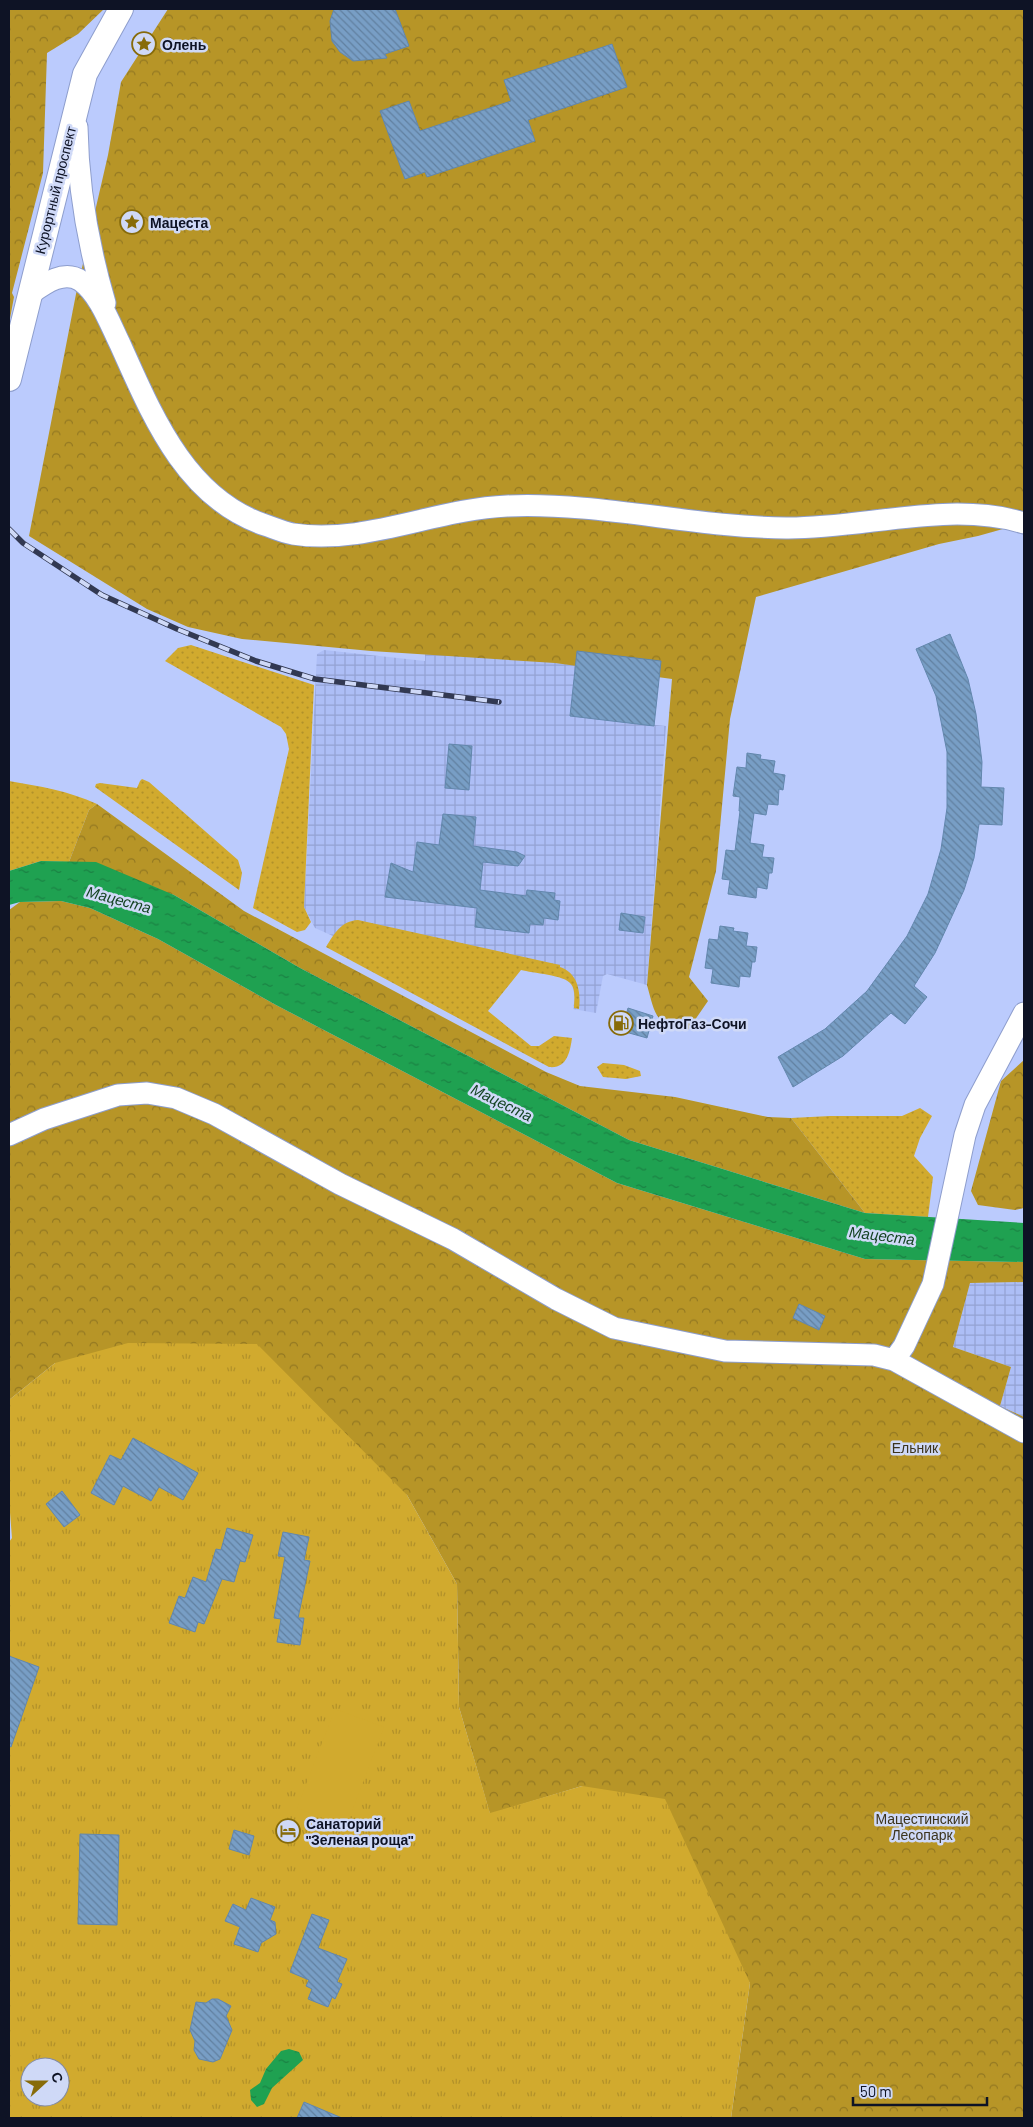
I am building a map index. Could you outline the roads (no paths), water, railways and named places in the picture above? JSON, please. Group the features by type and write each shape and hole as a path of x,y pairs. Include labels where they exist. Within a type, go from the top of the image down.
{"main road":[{"name":"Курортный проспект","path":"9,379 76,102 85,74 121,9"}],"street":[{"path":"76,102 77,158 85,222 94,264 115,334"},
{"path":"30,294 47,282 63,277 80,280 97,300 155,420 192,476 222,503 253,521 290,534 328,537 471,510 506,506 567,507 686,522 752,527 789,528 861,524 910,517 959,515 1003,518 1024,523"},
{"path":"894,1360 904,1346 933,1284 965,1135 975,1105 1024,1013"},
{"path":"9,1135 44,1119 118,1095 147,1093 176,1098 214,1114 340,1184 453,1239 556,1299 614,1328 725,1351 874,1355 894,1360 1024,1432"}],"water":[{"path":"41,861 96,862 174,895 300,968 629,1140 865,1213 1024,1223 1024,1262 865,1259 617,1183 276,1005 158,939 90,908 61,901 20,902 9,905 9,871"},
{"path":"289,2049 299,2052 303,2060 272,2088 264,2104 257,2107 251,2100 250,2090 260,2083 266,2069 281,2051"}],"railway":[{"path":"9,529 23,543 102,595 177,629 256,661 315,679 499,702"}],"place":[{"name":"Олень","path":"144,44"},
{"name":"Мацеста","path":"132,222"},
{"name":"НефтоГаз-Сочи","path":"621,1023"},
{"name":"Санаторий \"Зеленая роща\"","path":"288,1831"}],"park label":[{"name":"Ельник","path":"915,1447"},
{"name":"Мацестинский Лесопарк","path":"922,1826"}]}
